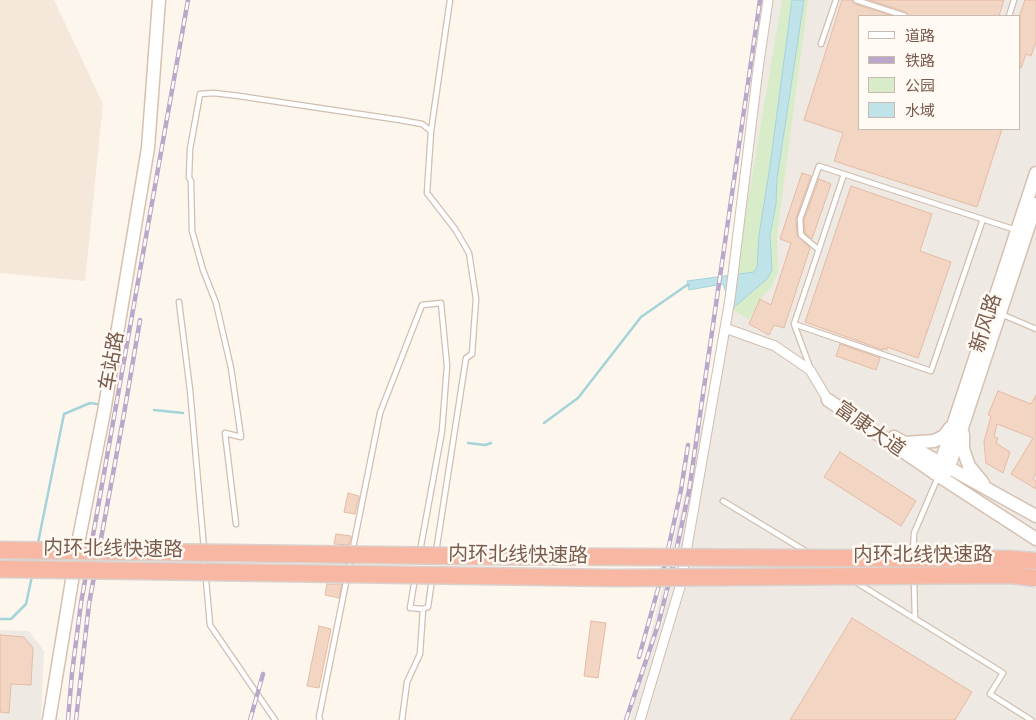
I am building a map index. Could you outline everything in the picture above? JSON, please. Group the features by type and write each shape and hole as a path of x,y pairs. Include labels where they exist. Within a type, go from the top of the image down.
{"highway":[{"name":"内环北线快速路","path":"0,550 457,556 1010,559 1036,562"},
{"name":"内环北线快速路","path":"0,569 614,578 1010,575 1036,578"}],"main road":[{"name":"车站路","path":"49,720 79,538 104,412 148,148 159,0"},
{"name":"新风路","path":"959,423 1036,173"},
{"name":"新风路","path":"941,471 1000,313 1036,204"},
{"name":"富康大道","path":"828,400 905,442 941,471 1036,539"},
{"name":"富康大道","path":"828,400 941,471 986,487 1036,516"},
{"path":"905,442 934,441 944,436 959,423"},
{"path":"959,423 963,449 969,466 986,487"}],"street":[{"path":"640,720 680,586 730,300 768,0"},
{"path":"725,328 775,346 810,370 828,400"}],"lane":[{"path":"435,559 466,358 472,354 476,299 469,253 456,229 426,193 431,131 450,0"},
{"path":"820,44 836,0"},
{"path":"856,0 902,15"},
{"path":"1009,15 1014,0"},
{"path":"236,524 225,433 241,437 231,368 216,303 203,270 192,231 191,182 189,178 190,149 200,94 214,93 239,96 414,122 422,124 431,131"},
{"path":"819,250 801,235 800,219 819,166 1017,230"},
{"path":"813,375 794,324 844,174"},
{"path":"794,324 931,370 983,219"},
{"path":"179,302 190,390 210,626 275,720"},
{"path":"320,720 319,717 380,413 422,305 441,303 447,366 442,431 418,562"},
{"path":"1000,313 1036,329"},
{"path":"914,561 914,533 941,471"},
{"path":"723,501 823,562"},
{"path":"416,571 410,608 423,609 428,606 434,568"},
{"path":"914,571 915,619"},
{"path":"840,572 1003,673 990,694 1030,720"},
{"path":"402,720 407,682 420,654 423,609"}],"shaded area":[{"path":"0,0 54,0 103,104 85,281 0,273"},
{"path":"771,0 1036,0 1036,720 630,720 725,328"},
{"path":"0,630 29,631 44,651 41,720 0,720"}],"green space":[{"path":"782,0 792,0 773,148 759,235 757,267 754,272 735,275"},
{"path":"804,0 808,0 777,236 778,273 770,289 760,299 749,320 732,309 767,279 772,270 770,235"}],"water":[{"path":"792,0 804,0 770,235 772,270 767,279 732,309 723,284 689,290 687,281 754,272 757,267 759,235"}],"building":[{"path":"842,0 852,0 855,4 890,15 858,15 858,130 1002,130 977,207 834,161 843,133 804,120"},
{"path":"869,0 1004,0 999,15 908,15 906,12"},
{"path":"1025,0 1036,0 1036,42 1031,56 1026,54 1021,68 1021,15"},
{"path":"802,173 811,176 796,218 797,235 810,248 784,328 774,325 769,335 749,324 760,299 771,305 791,243 780,239"},
{"path":"819,179 831,184 812,239 805,233 804,220"},
{"path":"851,186 932,214 920,251 951,262 918,358 887,347 887,350 883,348 883,350 805,322"},
{"path":"840,344 880,358 876,370 836,356"},
{"path":"998,391 1031,404 1036,395 1036,473 1033,479 1036,481 1036,489 1011,474 1033,438 997,424 994,437 998,438 996,443 1010,452 1003,473 986,463 984,442 991,416 988,415"},
{"path":"840,452 916,501 901,526 824,477"},
{"path":"348,493 359,496 355,514 344,512"},
{"path":"336,534 351,536 349,545 334,544"},
{"path":"327,584 342,584 339,598 325,595"},
{"path":"852,618 972,692 955,720 790,720"},
{"path":"591,621 606,623 598,678 584,676"},
{"path":"319,626 331,629 319,688 307,686"},
{"path":"0,635 24,637 33,648 31,685 11,684 9,713 0,712"}],"waterway":[{"path":"544,423 578,398 641,317 689,285"},
{"path":"38,543 64,414 90,403 97,404"},
{"path":"154,410 183,413"},
{"path":"468,443 485,445 491,443"},
{"path":"0,619 11,619 26,604 32,576"}],"railway":[{"path":"68,720 81,603 188,0"},
{"path":"626,720 658,625 689,491 760,0"},
{"path":"76,720 89,604 140,320"},
{"path":"639,657 665,564 681,490 688,445"},
{"path":"250,720 263,674"}]}
